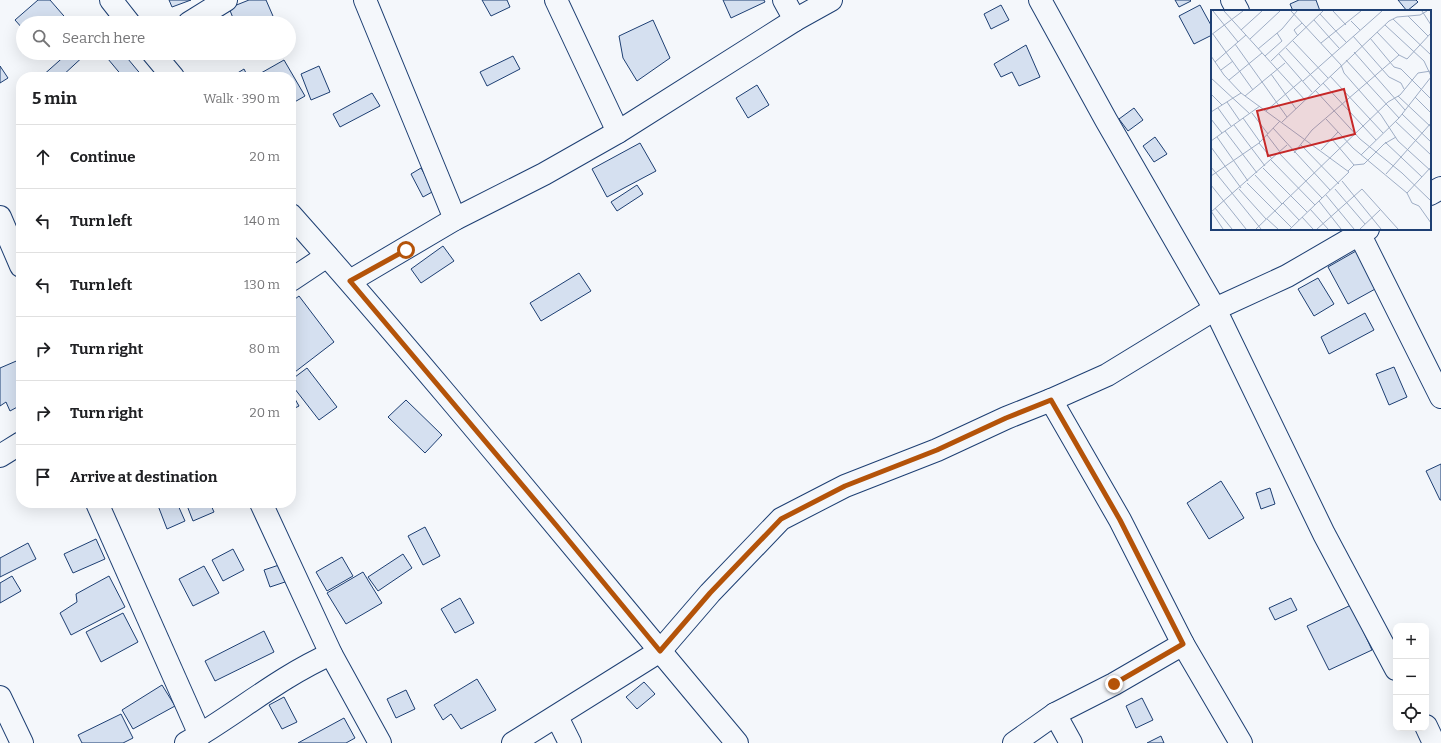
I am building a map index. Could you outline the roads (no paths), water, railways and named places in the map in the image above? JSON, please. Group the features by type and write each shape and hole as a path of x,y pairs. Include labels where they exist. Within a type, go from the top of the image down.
{"street":[{"path":"111,0 124,16"},
{"path":"200,16 226,0"},
{"path":"365,0 455,219"},
{"path":"556,0 618,132"},
{"path":"784,0 795,20"},
{"path":"350,281 455,219 544,174 618,132 795,20 831,0"},
{"path":"1040,0 1106,120 1215,309 1324,534 1393,663"},
{"path":"1232,0 1237,10"},
{"path":"159,60 169,72"},
{"path":"1431,193 1441,188"},
{"path":"0,217 16,254"},
{"path":"296,221 350,281 556,525 737,743"},
{"path":"513,743 660,651 710,593 781,519 845,486 937,450 1107,374 1215,309 1287,276 1361,231 1441,397"},
{"path":"296,277 327,256"},
{"path":"1051,400 1120,520 1183,644 1241,743"},
{"path":"0,456 16,447"},
{"path":"99,508 193,739 262,692 312,662 331,654"},
{"path":"263,508 331,654 380,743"},
{"path":"1014,743 1055,714 1114,684 1183,644"},
{"path":"0,697 22,743"},
{"path":"1055,714 1071,743"},
{"path":"557,716 570,743"},
{"path":"1428,731 1434,743"}]}
